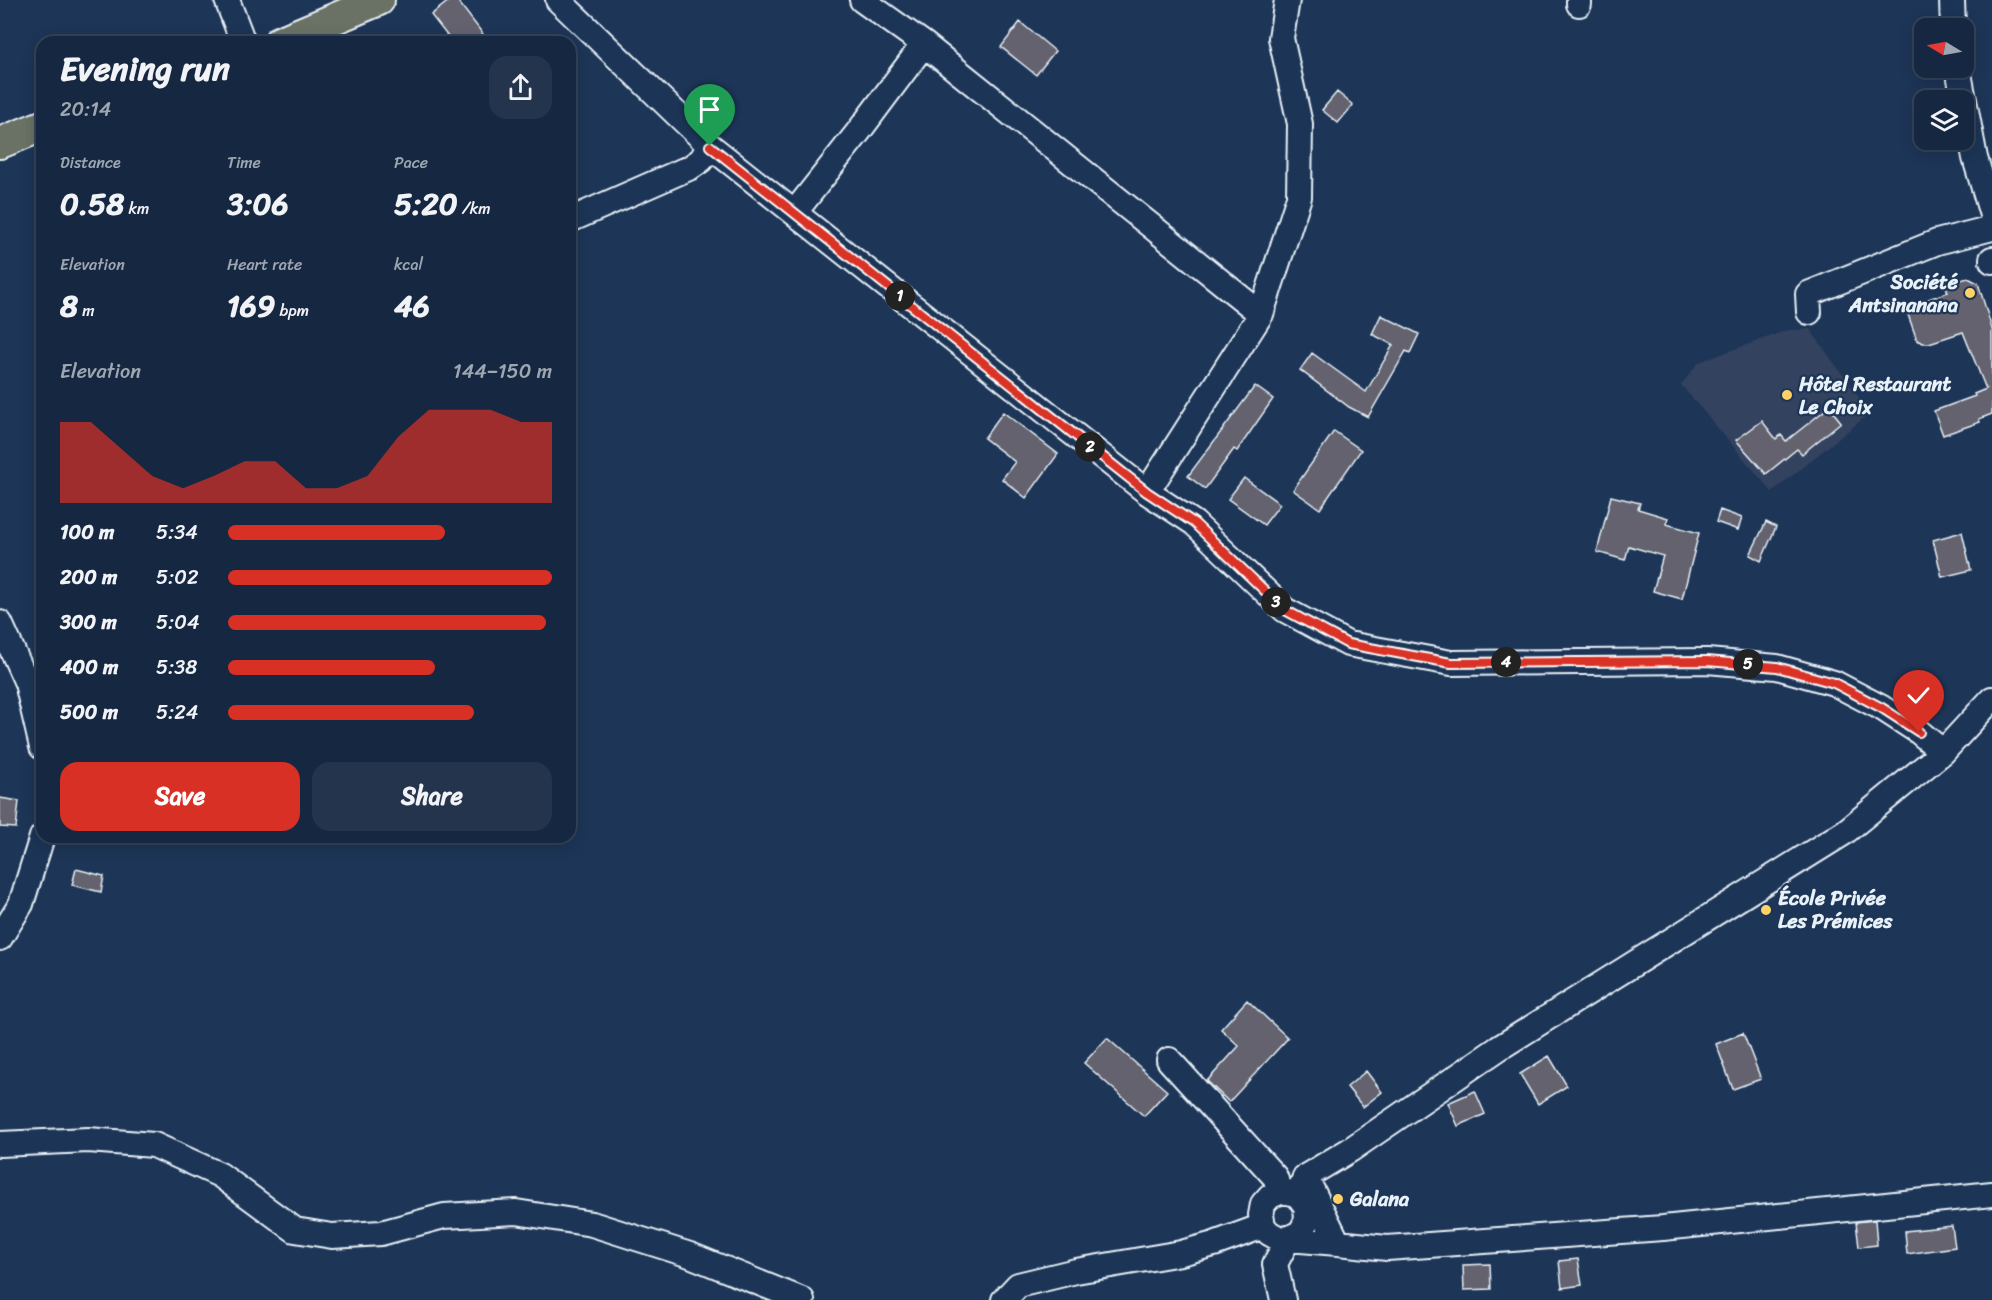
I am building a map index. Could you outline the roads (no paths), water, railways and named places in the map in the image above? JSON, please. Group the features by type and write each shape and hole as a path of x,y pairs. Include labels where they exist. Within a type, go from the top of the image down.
{"main road":[{"path":"293,36 379,0"},
{"path":"0,143 36,128"}],"street":[{"path":"227,0 241,36"},
{"path":"558,0 710,146 1147,492 1194,523 1285,610 1348,644 1451,663 1707,661 1777,667 1834,683 1882,708 1943,752"},
{"path":"862,0 924,44 1261,314"},
{"path":"1147,492 1261,314 1299,197 1300,124 1281,38 1287,0"},
{"path":"1952,0 1953,18"},
{"path":"795,212 924,44"},
{"path":"1960,78 1975,158 1992,215"},
{"path":"576,217 691,167 701,160 710,146"},
{"path":"1809,312 1808,294 1937,242 1992,228"},
{"path":"0,623 27,683 36,721"},
{"path":"1992,699 1943,752 1845,832 1499,1048 1294,1188 1270,1196 1263,1204 1261,1215 1263,1226 1278,1238 1387,1248 1652,1228 1992,1194"},
{"path":"0,938 21,904 40,843"},
{"path":"1169,1060 1275,1177 1294,1188 1338,1243"},
{"path":"0,1144 88,1140 154,1145 220,1175 295,1230 332,1236 381,1233 444,1216 516,1212 592,1224 690,1255 802,1300"},
{"path":"1283,1300 1275,1264 1288,1239 1301,1232 1308,1220 1306,1206 1294,1188"},
{"path":"1004,1300 1018,1285 1076,1271 1180,1253 1214,1244 1263,1226"}],"place":[{"name":"Société Antsinanana","path":"1970,293"},
{"name":"Hôtel Restaurant Le Choix","path":"1787,395"},
{"name":"École Privée Les Prémices","path":"1766,910"},
{"name":"Galana","path":"1338,1199"}]}
